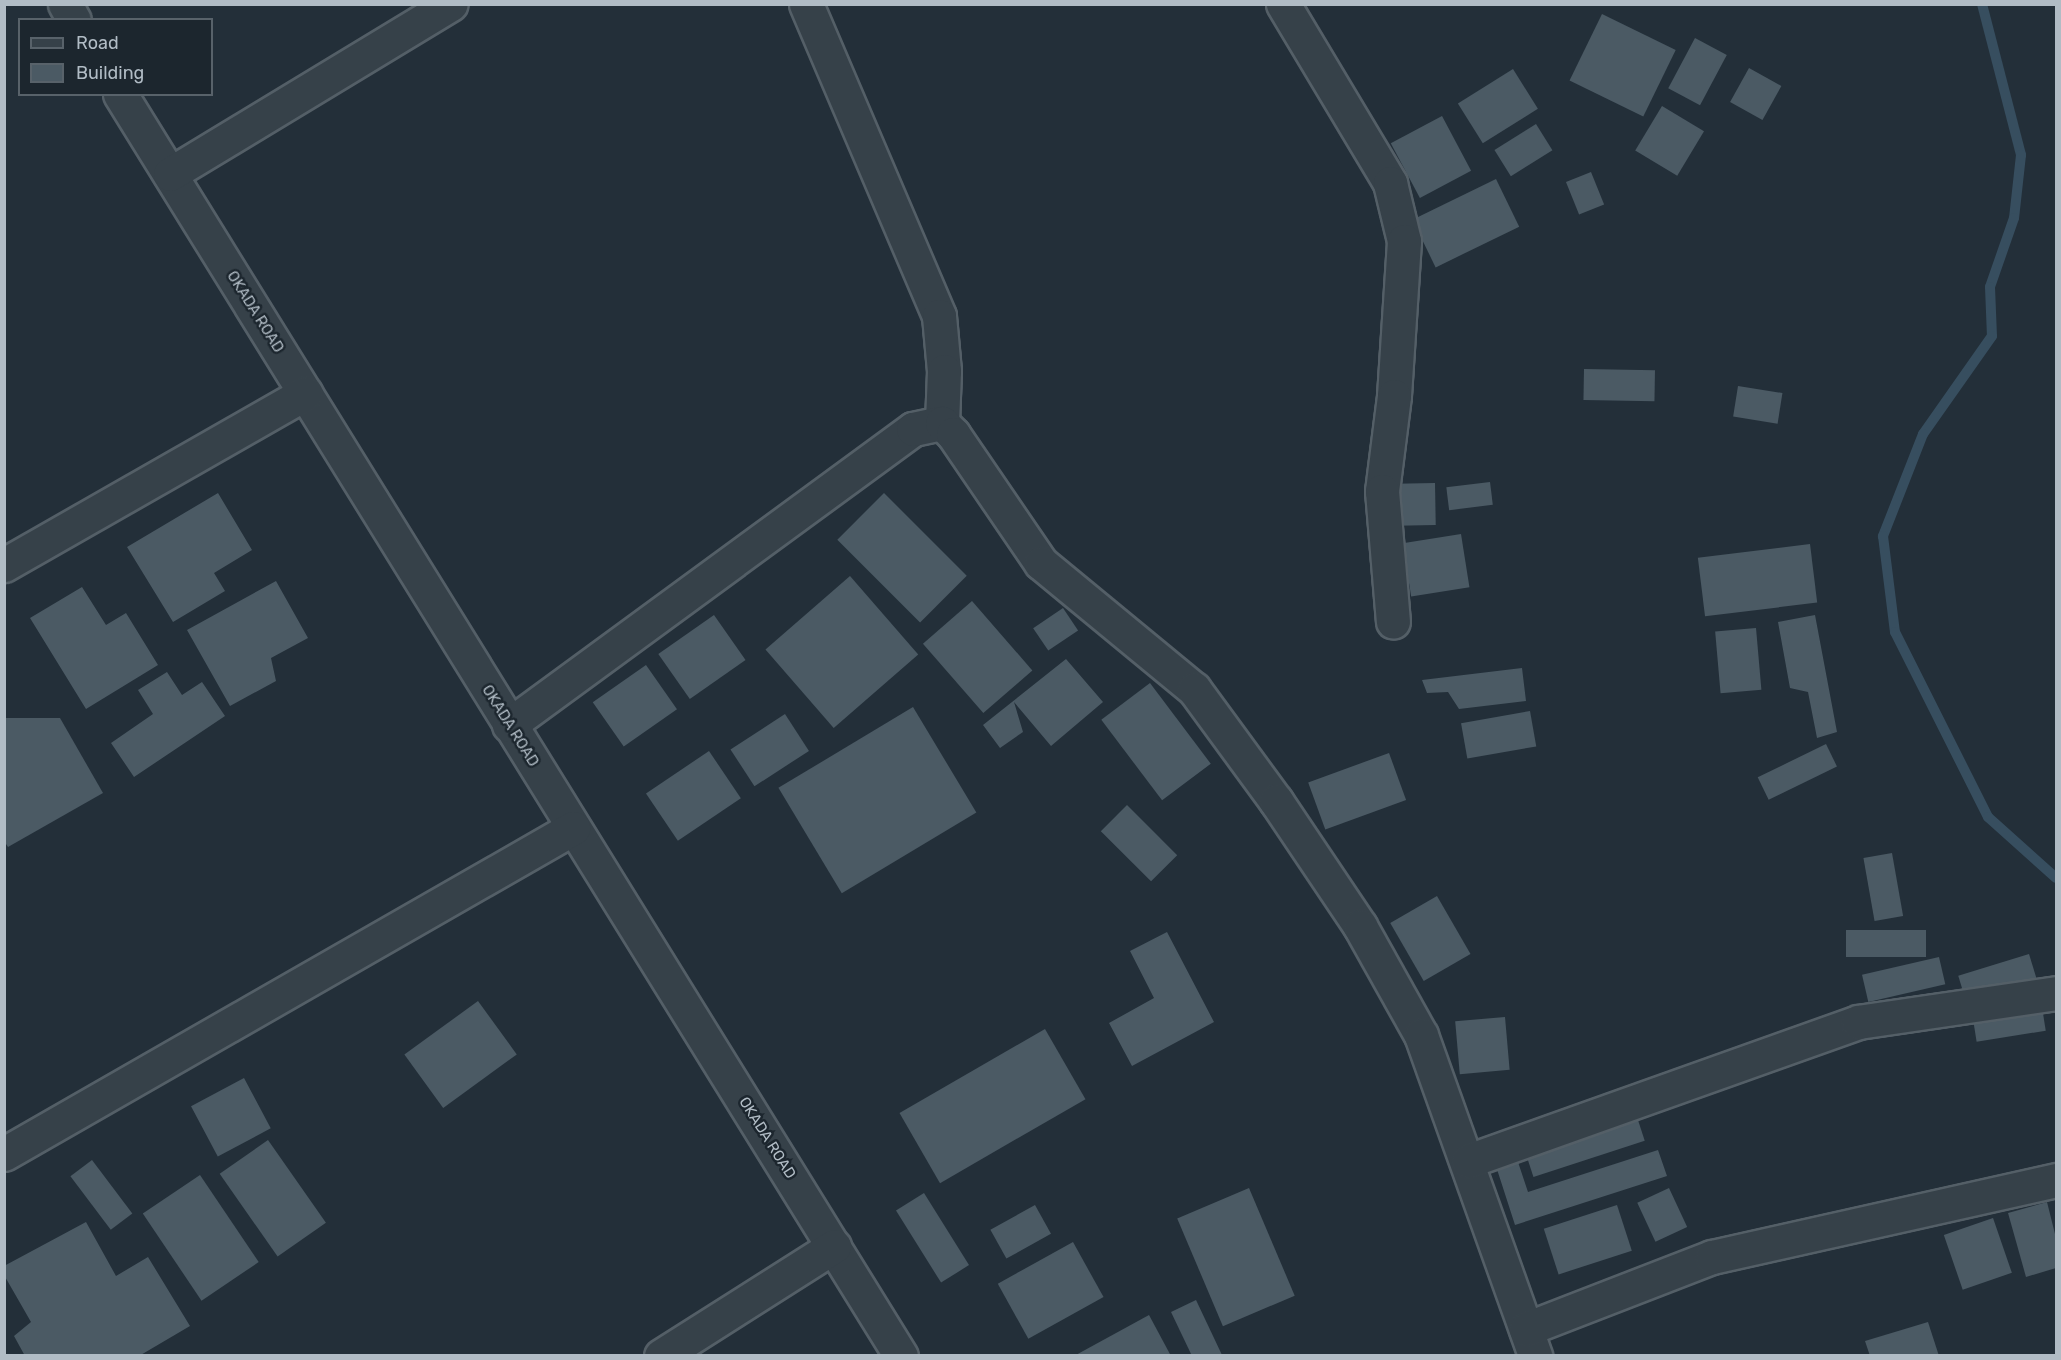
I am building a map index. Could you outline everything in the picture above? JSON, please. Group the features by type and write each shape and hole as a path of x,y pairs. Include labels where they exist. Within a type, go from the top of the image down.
{"street":[{"path":"64,4 73,18"},
{"path":"170,174 451,4"},
{"path":"806,4 939,316 944,371 942,423 953,434 1041,563 1194,689 1276,801 1360,926 1421,1035 1531,1342 1712,1257 2056,1180"},
{"path":"1283,4 1390,183 1404,241 1394,396 1382,491 1393,622"},
{"name":"OKADA ROAD","path":"121,96 901,1356"},
{"path":"4,565 305,393"},
{"path":"509,724 913,429 942,423"},
{"path":"4,1154 573,828"},
{"path":"1468,1161 1858,1022 2056,993"},
{"path":"661,1356 834,1246"}],"building":[{"path":"1602,14 1676,50 1643,116 1570,81"},
{"path":"1695,38 1727,55 1700,105 1668,88"},
{"path":"1749,68 1781,86 1762,120 1730,102"},
{"path":"1513,69 1538,109 1483,143 1458,103"},
{"path":"1662,106 1704,131 1677,176 1635,151"},
{"path":"1442,116 1471,171 1420,198 1391,143"},
{"path":"1536,124 1552,150 1511,176 1494,150"},
{"path":"1591,172 1604,204 1579,215 1566,182"},
{"path":"1496,179 1519,227 1436,267 1412,220"},
{"path":"1584,369 1655,370 1654,401 1583,400"},
{"path":"1738,386 1782,393 1778,424 1733,417"},
{"path":"1490,482 1493,505 1449,510 1446,487"},
{"path":"1435,483 1436,525 1397,526 1396,484"},
{"path":"218,493 252,550 214,573 225,591 173,622 127,547"},
{"path":"884,493 967,576 920,622 837,540"},
{"path":"1461,534 1469,587 1411,597 1403,543"},
{"path":"1810,544 1817,603 1705,616 1698,558"},
{"path":"850,576 918,654 834,728 765,649"},
{"path":"276,581 308,638 271,658 276,681 230,706 187,630"},
{"path":"82,587 106,625 126,613 158,665 86,709 30,618"},
{"path":"972,601 1032,670 983,713 923,644"},
{"path":"1063,608 1078,630 1048,651 1033,628"},
{"path":"714,615 746,660 690,699 658,654"},
{"path":"1815,615 1837,732 1817,738 1808,692 1790,688 1778,622"},
{"path":"1756,628 1761,690 1721,693 1715,632"},
{"path":"1066,659 1103,702 1051,746 1014,702 1023,732 1000,748 983,725"},
{"path":"646,665 677,709 624,747 593,702"},
{"path":"1522,668 1526,701 1459,709 1448,692 1427,693 1422,680"},
{"path":"167,672 182,695 202,682 225,716 134,777 111,743 153,714 138,690"},
{"path":"1150,683 1211,764 1162,800 1101,720"},
{"path":"913,707 976,812 842,893 778,788"},
{"path":"1530,711 1536,746 1467,759 1461,723"},
{"path":"785,714 809,751 754,786 730,749"},
{"path":"4,718 60,718 103,793 8,847 4,841"},
{"path":"1826,744 1837,766 1769,800 1758,777"},
{"path":"709,751 741,798 678,841 646,793"},
{"path":"1389,753 1406,800 1325,829 1308,782"},
{"path":"1127,805 1177,855 1151,881 1101,831"},
{"path":"1892,853 1903,916 1875,921 1863,858"},
{"path":"1437,896 1470,954 1424,981 1390,923"},
{"path":"1846,930 1926,930 1926,957 1846,957"},
{"path":"1167,932 1214,1022 1132,1066 1109,1023 1154,998 1130,951"},
{"path":"2029,954 2037,980 1966,1001 1958,976"},
{"path":"1939,957 1945,984 1868,1002 1862,975"},
{"path":"478,1001 517,1054 443,1108 404,1054"},
{"path":"2042,1007 2046,1031 1977,1042 1973,1018"},
{"path":"1505,1017 1510,1070 1460,1074 1455,1021"},
{"path":"1045,1029 1086,1099 940,1183 900,1113"},
{"path":"244,1078 271,1128 218,1156 191,1106"},
{"path":"1637,1117 1645,1141 1533,1177 1526,1153"},
{"path":"268,1140 326,1223 278,1257 220,1174"},
{"path":"1658,1150 1667,1176 1515,1225 1494,1160 1515,1153 1528,1192"},
{"path":"92,1160 132,1214 111,1230 70,1176"},
{"path":"200,1175 259,1262 202,1301 143,1214"},
{"path":"1249,1188 1295,1296 1223,1326 1177,1218"},
{"path":"1669,1188 1687,1227 1655,1242 1637,1203"},
{"path":"924,1193 969,1265 941,1283 896,1210"},
{"path":"2047,1202 2056,1238 2056,1268 2026,1277 2008,1213"},
{"path":"1035,1205 1051,1234 1006,1259 990,1230"},
{"path":"1617,1205 1632,1251 1559,1274 1544,1229"},
{"path":"1993,1218 2012,1273 1963,1290 1944,1235"},
{"path":"86,1222 116,1276 148,1257 190,1326 139,1356 25,1356 14,1336 31,1322 4,1275 4,1266"},
{"path":"1073,1242 1104,1297 1028,1339 998,1284"},
{"path":"1196,1300 1222,1355 1220,1356 1192,1356 1171,1312"},
{"path":"1149,1315 1171,1356 1074,1356"},
{"path":"1928,1322 1939,1356 1870,1356 1865,1341"}],"waterway":[{"path":"1982,4 2021,155 2014,218 1990,287 1992,336 1923,434 1883,536 1895,632 1988,817 2056,878"}]}
